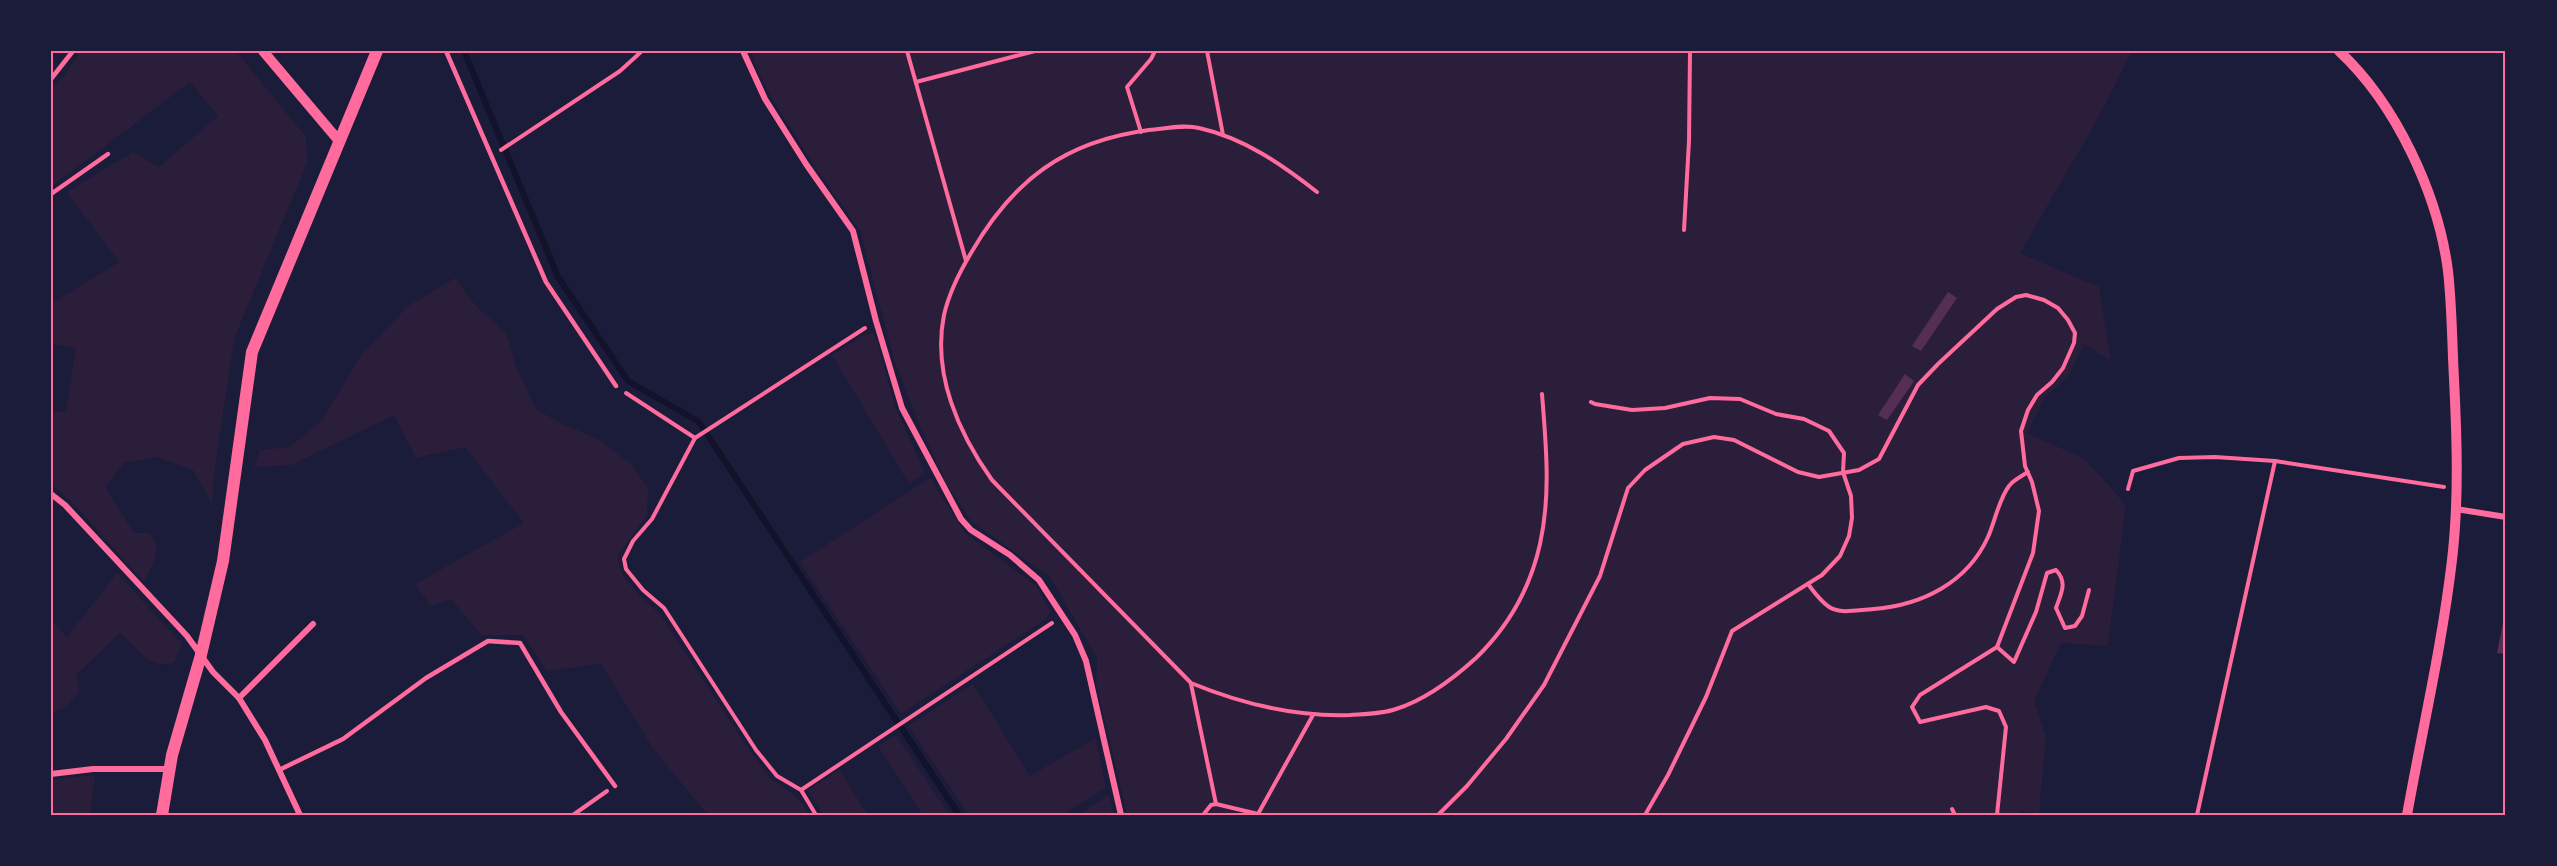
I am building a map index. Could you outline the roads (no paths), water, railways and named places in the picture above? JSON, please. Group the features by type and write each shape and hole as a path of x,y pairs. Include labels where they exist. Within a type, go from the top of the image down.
{"main road":[{"path":"162,815 168,769 201,655 223,561 252,352 377,51"}],"street":[{"path":"263,51 339,141"},
{"path":"743,51 765,99 806,164 853,231 876,321 902,408 961,519 971,530 1010,555 1039,580 1074,635 1086,661 1120,815"},
{"path":"2338,51 2373,90 2396,126 2429,194 2437,218 2448,270 2457,430 2456,509 2450,573 2407,815"},
{"path":"51,494 65,505 187,636 213,672 239,698 265,740 300,815"},
{"path":"2456,509 2506,517"},
{"path":"239,698 313,624"},
{"path":"51,774 93,769 168,769"}],"lane":[{"path":"51,79 73,51"},
{"path":"446,51 546,282 615,386"},
{"path":"51,194 108,154"},
{"path":"279,770 343,739 426,678 488,641 520,643 561,712 615,786"}],"waterway":[{"path":"464,51 558,277 628,381 699,422 959,815"}]}
